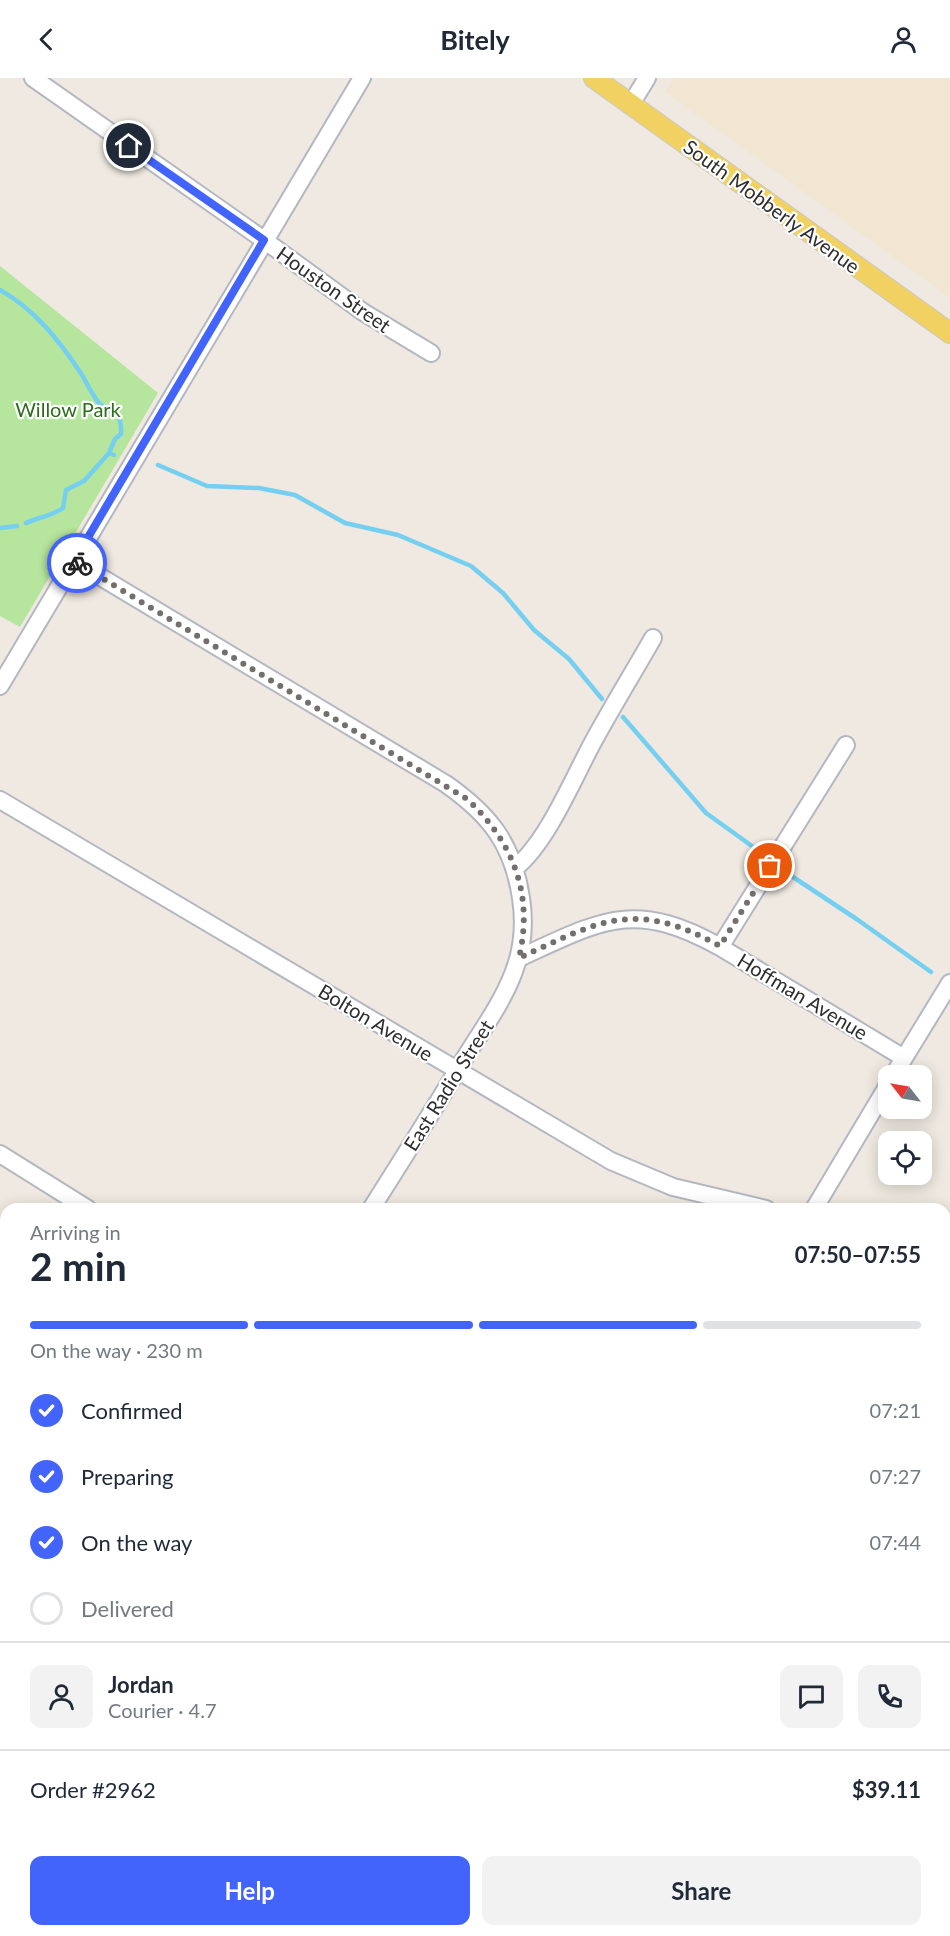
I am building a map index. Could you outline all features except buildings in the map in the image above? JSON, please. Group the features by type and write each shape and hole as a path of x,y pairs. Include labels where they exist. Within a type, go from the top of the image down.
{"main road":[{"name":"South Mobberly Avenue","path":"594,78 950,333"}],"street":[{"name":"Houston Street","path":"33,78 363,312 430,353"},
{"path":"0,686 362,78"},
{"path":"631,104 647,78"},
{"path":"74,561 467,799 482,813 500,837 516,867 523,918 519,958"},
{"path":"516,867 532,852 543,835 594,739 653,638"},
{"path":"720,946 846,745"},
{"name":"Bolton Avenue","path":"0,800 602,1156 630,1170 686,1190 741,1203"},
{"name":"Hoffman Avenue","path":"519,958 596,924 625,918 645,919 672,925 720,946 904,1058"},
{"name":"East Radio Street","path":"375,1203 507,987 519,958"},
{"path":"900,1065 950,983"},
{"path":"818,1203 878,1101"},
{"path":"0,1154 66,1203"}],"shaded area":[{"path":"674,78 950,78 950,298 665,92"}],"green space":[{"name":"Willow Park","path":"0,266 158,393 20,627 0,616"}],"waterway":[{"path":"0,290 24,306 45,326 72,360 99,403 118,417 121,434 115,439 109,453"},
{"path":"26,523 63,508 66,490 84,481 109,453 114,455"},
{"path":"158,465 207,486 259,488 295,495 345,523 398,535 471,566 503,593 534,630 569,659 602,699"},
{"path":"0,528 17,526"},
{"path":"623,717 706,813 763,854"},
{"path":"793,877 931,972"}],"way so far":[{"path":"77,563 446,784 467,799 482,813 500,837 516,867 523,918 519,958 596,924 625,918 645,919 672,925 720,946 770,866"}],"route":[{"path":"77,563 74,561 264,240 129,146"}]}
